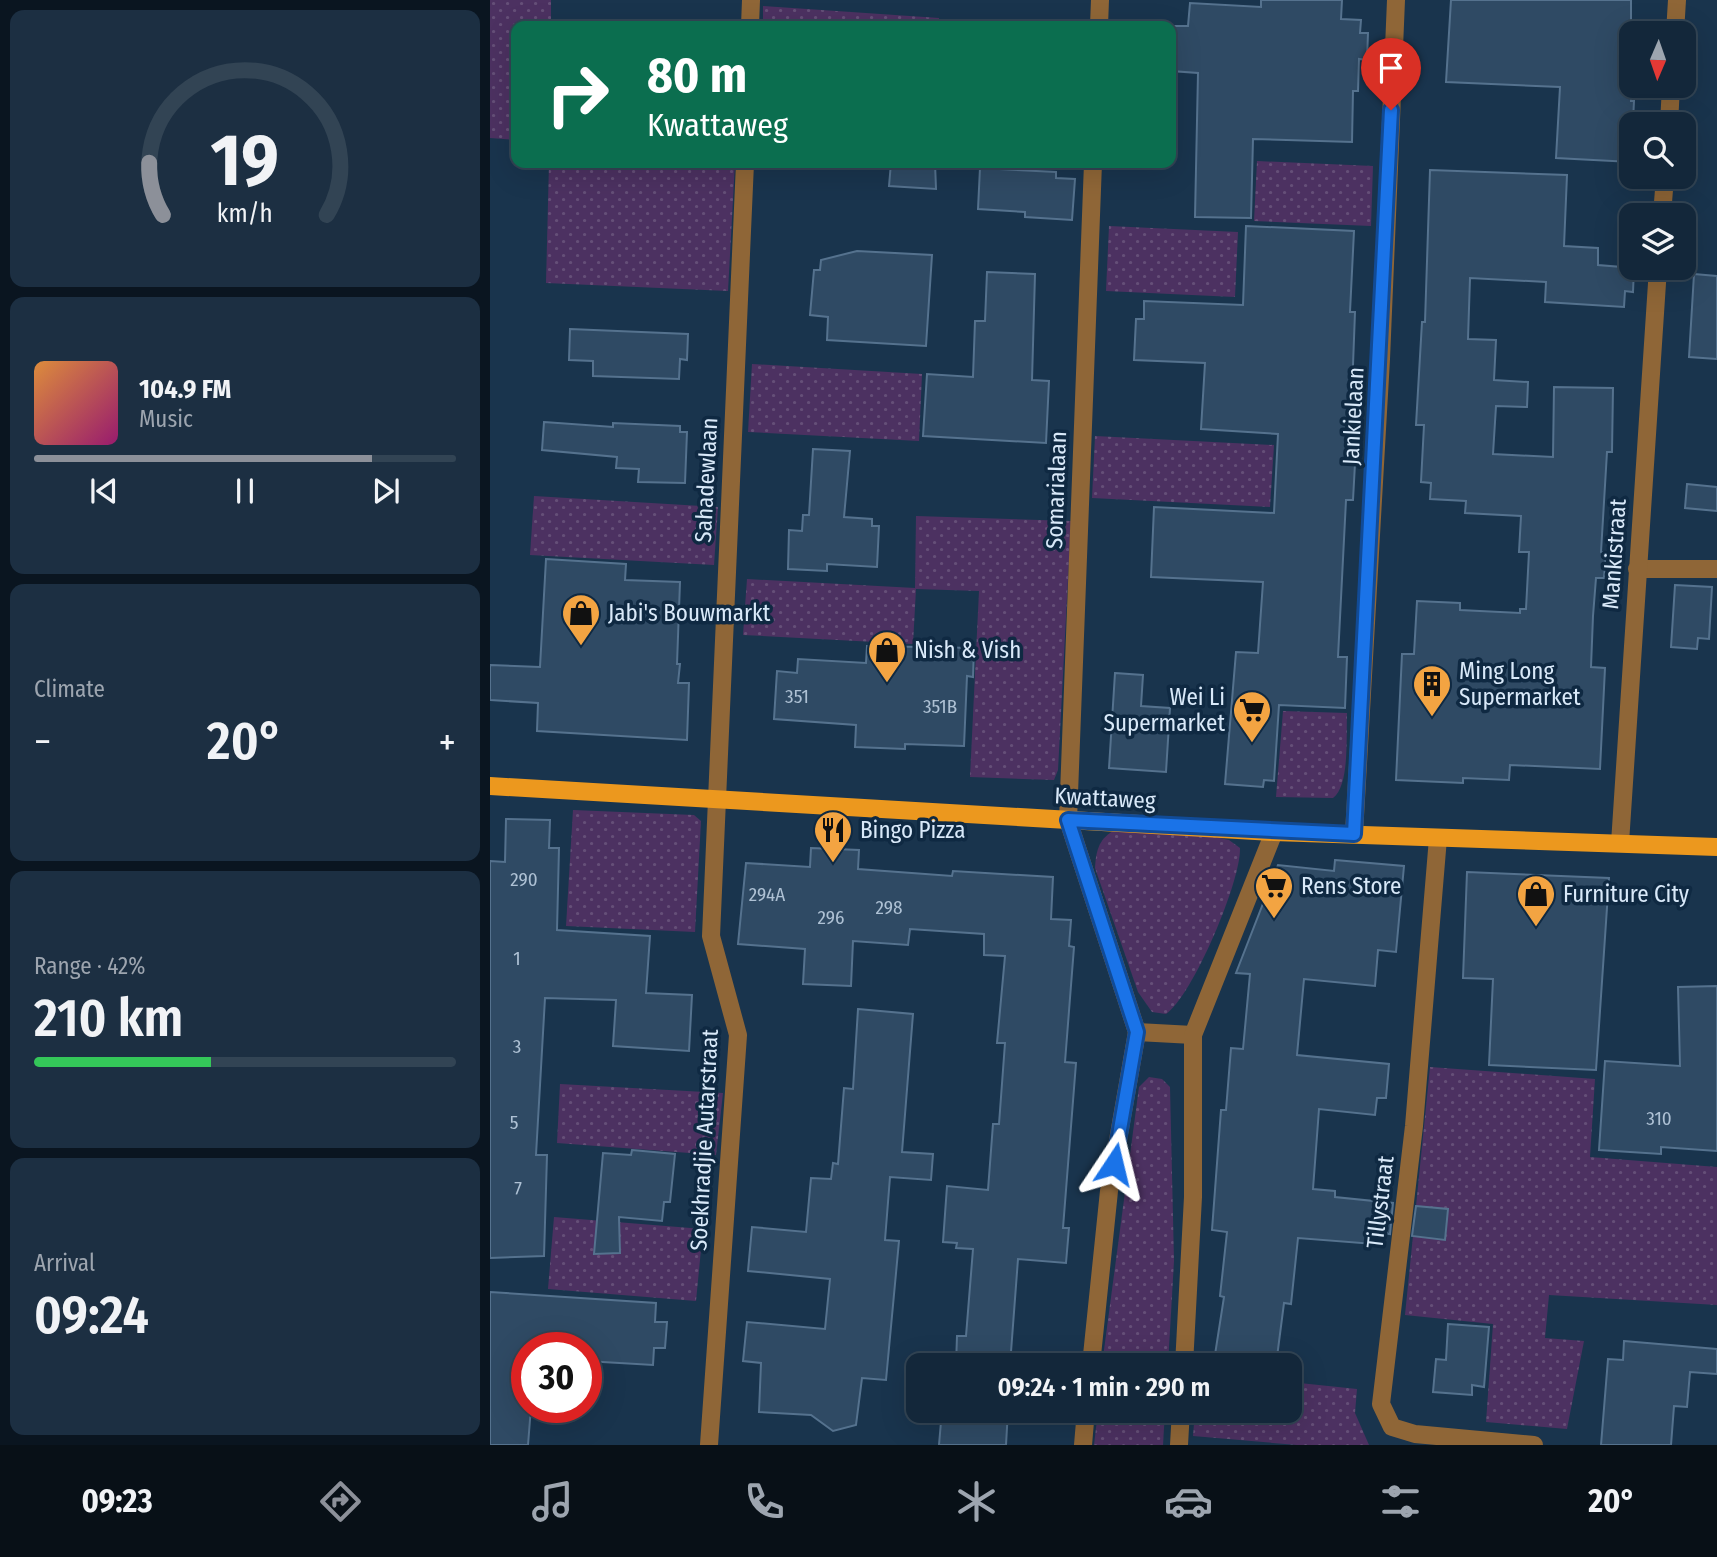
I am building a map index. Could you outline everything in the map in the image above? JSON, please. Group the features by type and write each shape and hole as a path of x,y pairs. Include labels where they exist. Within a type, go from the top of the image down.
{"main road":[{"name":"Kwattaweg","path":"490,786 1274,832 1717,847"}],"street":[{"path":"750,21 751,0"},
{"path":"1099,21 1100,0"},
{"name":"Jankielaan","path":"1354,834 1381,345 1396,0"},
{"path":"1676,21 1677,0"},
{"name":"Sahadewlaan","path":"716,799 745,168"},
{"name":"Somarialaan","path":"1068,820 1093,168"},
{"name":"Mankistraat","path":"1620,843 1657,280"},
{"path":"1637,569 1717,569"},
{"name":"Soekhradjie Autarstraat","path":"709,1445 738,1035 711,936 716,799"},
{"path":"1068,820 1137,1032 1109,1191 1092,1353"},
{"path":"1185,1353 1193,1197 1193,1035 1274,832"},
{"name":"Tillystraat","path":"1438,838 1414,1126 1381,1404 1392,1427 1415,1434 1534,1445"},
{"path":"1137,1032 1193,1035"},
{"path":"1083,1445 1085,1423"},
{"path":"1179,1445 1180,1423"}],"shaded area":[{"path":"490,0 551,0 551,21 511,21 511,140 490,138"},
{"path":"763,6 939,18 939,21 763,21"},
{"path":"1257,161 1373,166 1371,226 1254,221"},
{"path":"549,168 735,168 728,291 546,283"},
{"path":"1109,226 1238,232 1235,297 1106,291"},
{"path":"752,364 922,374 919,441 748,432"},
{"path":"1095,436 1274,445 1270,507 1092,498"},
{"path":"534,496 718,507 714,565 530,555"},
{"path":"916,516 1071,521 1058,770 1054,780 970,777 979,591 916,589 913,644 743,635 747,579 915,588"},
{"path":"1283,711 1347,713 1345,771 1338,792 1333,798 1276,797"},
{"path":"573,810 694,815 701,821 695,932 566,926"},
{"path":"1113,831 1215,837 1229,840 1240,848 1233,885 1202,962 1177,1003 1166,1014 1152,1012 1138,992 1095,868 1099,847 1104,838"},
{"path":"1430,1067 1595,1079 1590,1157 1717,1167 1717,1305 1549,1295 1545,1338 1584,1341 1567,1429 1486,1422 1493,1324 1405,1315"},
{"path":"1149,1077 1162,1079 1170,1087 1174,1261 1169,1353 1104,1353 1139,1087"},
{"path":"560,1084 723,1093 716,1155 557,1143"},
{"path":"554,1217 703,1229 696,1301 548,1289"},
{"path":"1302,1383 1357,1389 1355,1413 1369,1445 1297,1445 1193,1436 1194,1423 1302,1423"},
{"path":"1097,1423 1164,1423 1163,1445 1094,1445"}],"building":[{"path":"1261,0 1342,0 1341,19 1361,20 1360,33 1368,33 1367,60 1359,59 1358,91 1353,91 1352,142 1253,139 1251,218 1195,217 1198,73 1176,71 1176,26 1188,26 1190,3 1261,7"},
{"path":"1451,0 1631,0 1631,21 1619,21 1619,98 1631,98 1631,101 1634,101 1633,112 1619,112 1619,161 1556,158 1560,87 1446,82"},
{"path":"891,168 935,168 936,189 889,186"},
{"path":"980,168 1056,172 1056,178 1075,179 1072,220 1025,217 1025,212 978,209"},
{"path":"1430,170 1567,175 1564,246 1598,248 1598,265 1619,267 1619,280 1634,280 1633,292 1625,291 1624,307 1545,302 1546,282 1470,278 1468,339 1496,340 1494,380 1528,382 1527,407 1496,406 1493,454 1553,457 1554,387 1613,388 1612,452 1607,452 1601,552 1606,553 1604,578 1596,578 1591,667 1605,668 1600,769 1510,765 1509,780 1463,778 1463,783 1396,780 1402,654 1414,654 1417,601 1460,603 1460,610 1520,613 1520,609 1526,609 1529,552 1519,552 1521,516 1465,513 1466,501 1430,499 1431,483 1421,482 1424,425 1416,425 1422,322 1425,322"},
{"path":"1246,226 1354,231 1350,312 1355,312 1350,445 1356,445 1353,500 1346,500 1338,657 1347,657 1345,708 1279,705 1274,781 1264,780 1263,787 1225,784 1236,652 1258,653 1263,582 1151,577 1154,507 1274,513 1278,434 1201,429 1205,363 1134,360 1136,319 1144,319 1144,301 1243,305"},
{"path":"857,251 932,255 926,346 827,340 828,317 810,315 814,270 820,270 821,260"},
{"path":"987,272 1035,274 1032,380 1049,381 1046,443 923,436 927,374 973,377 975,321 985,321"},
{"path":"1696,274 1717,276 1717,359 1689,357 1694,280 1696,280"},
{"path":"570,329 688,334 687,360 680,359 679,379 593,376 593,361 569,360"},
{"path":"544,422 613,427 613,423 680,426 680,432 687,432 685,483 638,482 639,469 616,468 617,457 542,450"},
{"path":"813,449 850,451 844,517 872,519 872,526 879,526 877,567 827,564 827,571 788,569 789,530 802,531 803,515 809,515"},
{"path":"1687,484 1717,487 1717,511 1685,508"},
{"path":"546,559 626,564 625,580 680,582 677,664 680,664 678,683 689,683 687,740 537,731 538,703 490,700 490,665 540,667"},
{"path":"1675,585 1712,587 1709,639 1698,638 1697,649 1671,647"},
{"path":"867,646 974,648 973,677 967,676 964,746 905,744 905,749 855,747 856,725 774,719 777,671 797,673 798,659 866,663"},
{"path":"1115,673 1143,675 1141,706 1170,708 1166,772 1109,768"},
{"path":"506,819 550,820 549,848 559,848 557,930 650,936 646,993 692,995 689,1051 613,1046 616,1000 545,998 536,1155 547,1155 544,1256 490,1258 490,861 505,862"},
{"path":"811,848 859,850 858,869 952,876 953,871 1053,877 1051,919 1071,920 1069,946 1074,947 1065,1062 1076,1063 1063,1228 1069,1228 1066,1263 1018,1259 1011,1353 956,1353 957,1336 966,1336 973,1249 956,1248 957,1243 943,1242 947,1186 988,1190 993,1124 999,1124 1005,1043 997,1043 1005,956 984,955 984,934 910,929 908,945 853,941 851,986 803,984 805,949 738,944 746,863 810,867"},
{"path":"1335,860 1404,866 1396,952 1378,950 1375,986 1304,979 1297,1055 1389,1064 1386,1098 1377,1098 1375,1115 1319,1109 1313,1189 1335,1191 1335,1197 1393,1203 1390,1234 1376,1232 1374,1244 1298,1238 1291,1304 1284,1303 1278,1353 1215,1353 1224,1297 1220,1296 1227,1232 1212,1230 1221,1110 1226,1110 1231,1048 1243,1049 1250,974 1236,973 1278,865 1334,871"},
{"name":"Furniture City","path":"1467,872 1609,878 1596,1070 1489,1065 1493,979 1463,978"},
{"path":"1717,986 1717,1151 1661,1147 1661,1154 1599,1150 1605,1061 1680,1066 1678,987"},
{"path":"858,1009 913,1014 902,1152 933,1154 931,1180 890,1177 885,1240 899,1241 886,1380 862,1378 856,1425 833,1431 811,1415 759,1412 761,1363 743,1361 747,1322 825,1329 830,1279 748,1271 752,1227 806,1232 811,1178 831,1179 833,1163 838,1164 844,1088 853,1089"},
{"path":"632,1150 675,1154 670,1202 664,1202 662,1221 619,1217 620,1253 594,1254 603,1153 631,1155"},
{"path":"1416,1206 1448,1209 1445,1240 1412,1236"},
{"path":"490,1292 656,1303 655,1322 667,1322 665,1348 654,1348 653,1365 602,1362 602,1332 511,1332 511,1423 530,1423 528,1445 490,1445"},
{"path":"1448,1324 1489,1327 1484,1387 1472,1385 1472,1395 1433,1392 1436,1359 1446,1360"},
{"path":"1624,1341 1717,1349 1717,1374 1690,1372 1687,1407 1674,1406 1671,1445 1601,1445 1608,1359 1623,1360"},
{"path":"941,1423 1007,1423 1006,1445 939,1445"}],"place":[{"name":"Jabi's Bouwmarkt","path":"581,647"},
{"name":"Nish & Vish","path":"887,684"},
{"name":"Ming Long Supermarket","path":"1432,718"},
{"name":"Wei Li Supermarket","path":"1252,744"},
{"name":"Bingo Pizza","path":"833,864"},
{"name":"Rens Store","path":"1274,920"},
{"name":"Furniture City","path":"1536,928"}],"route":[{"path":"1114,1164 1137,1032 1068,820 1354,834 1381,359 1391,110"}]}
